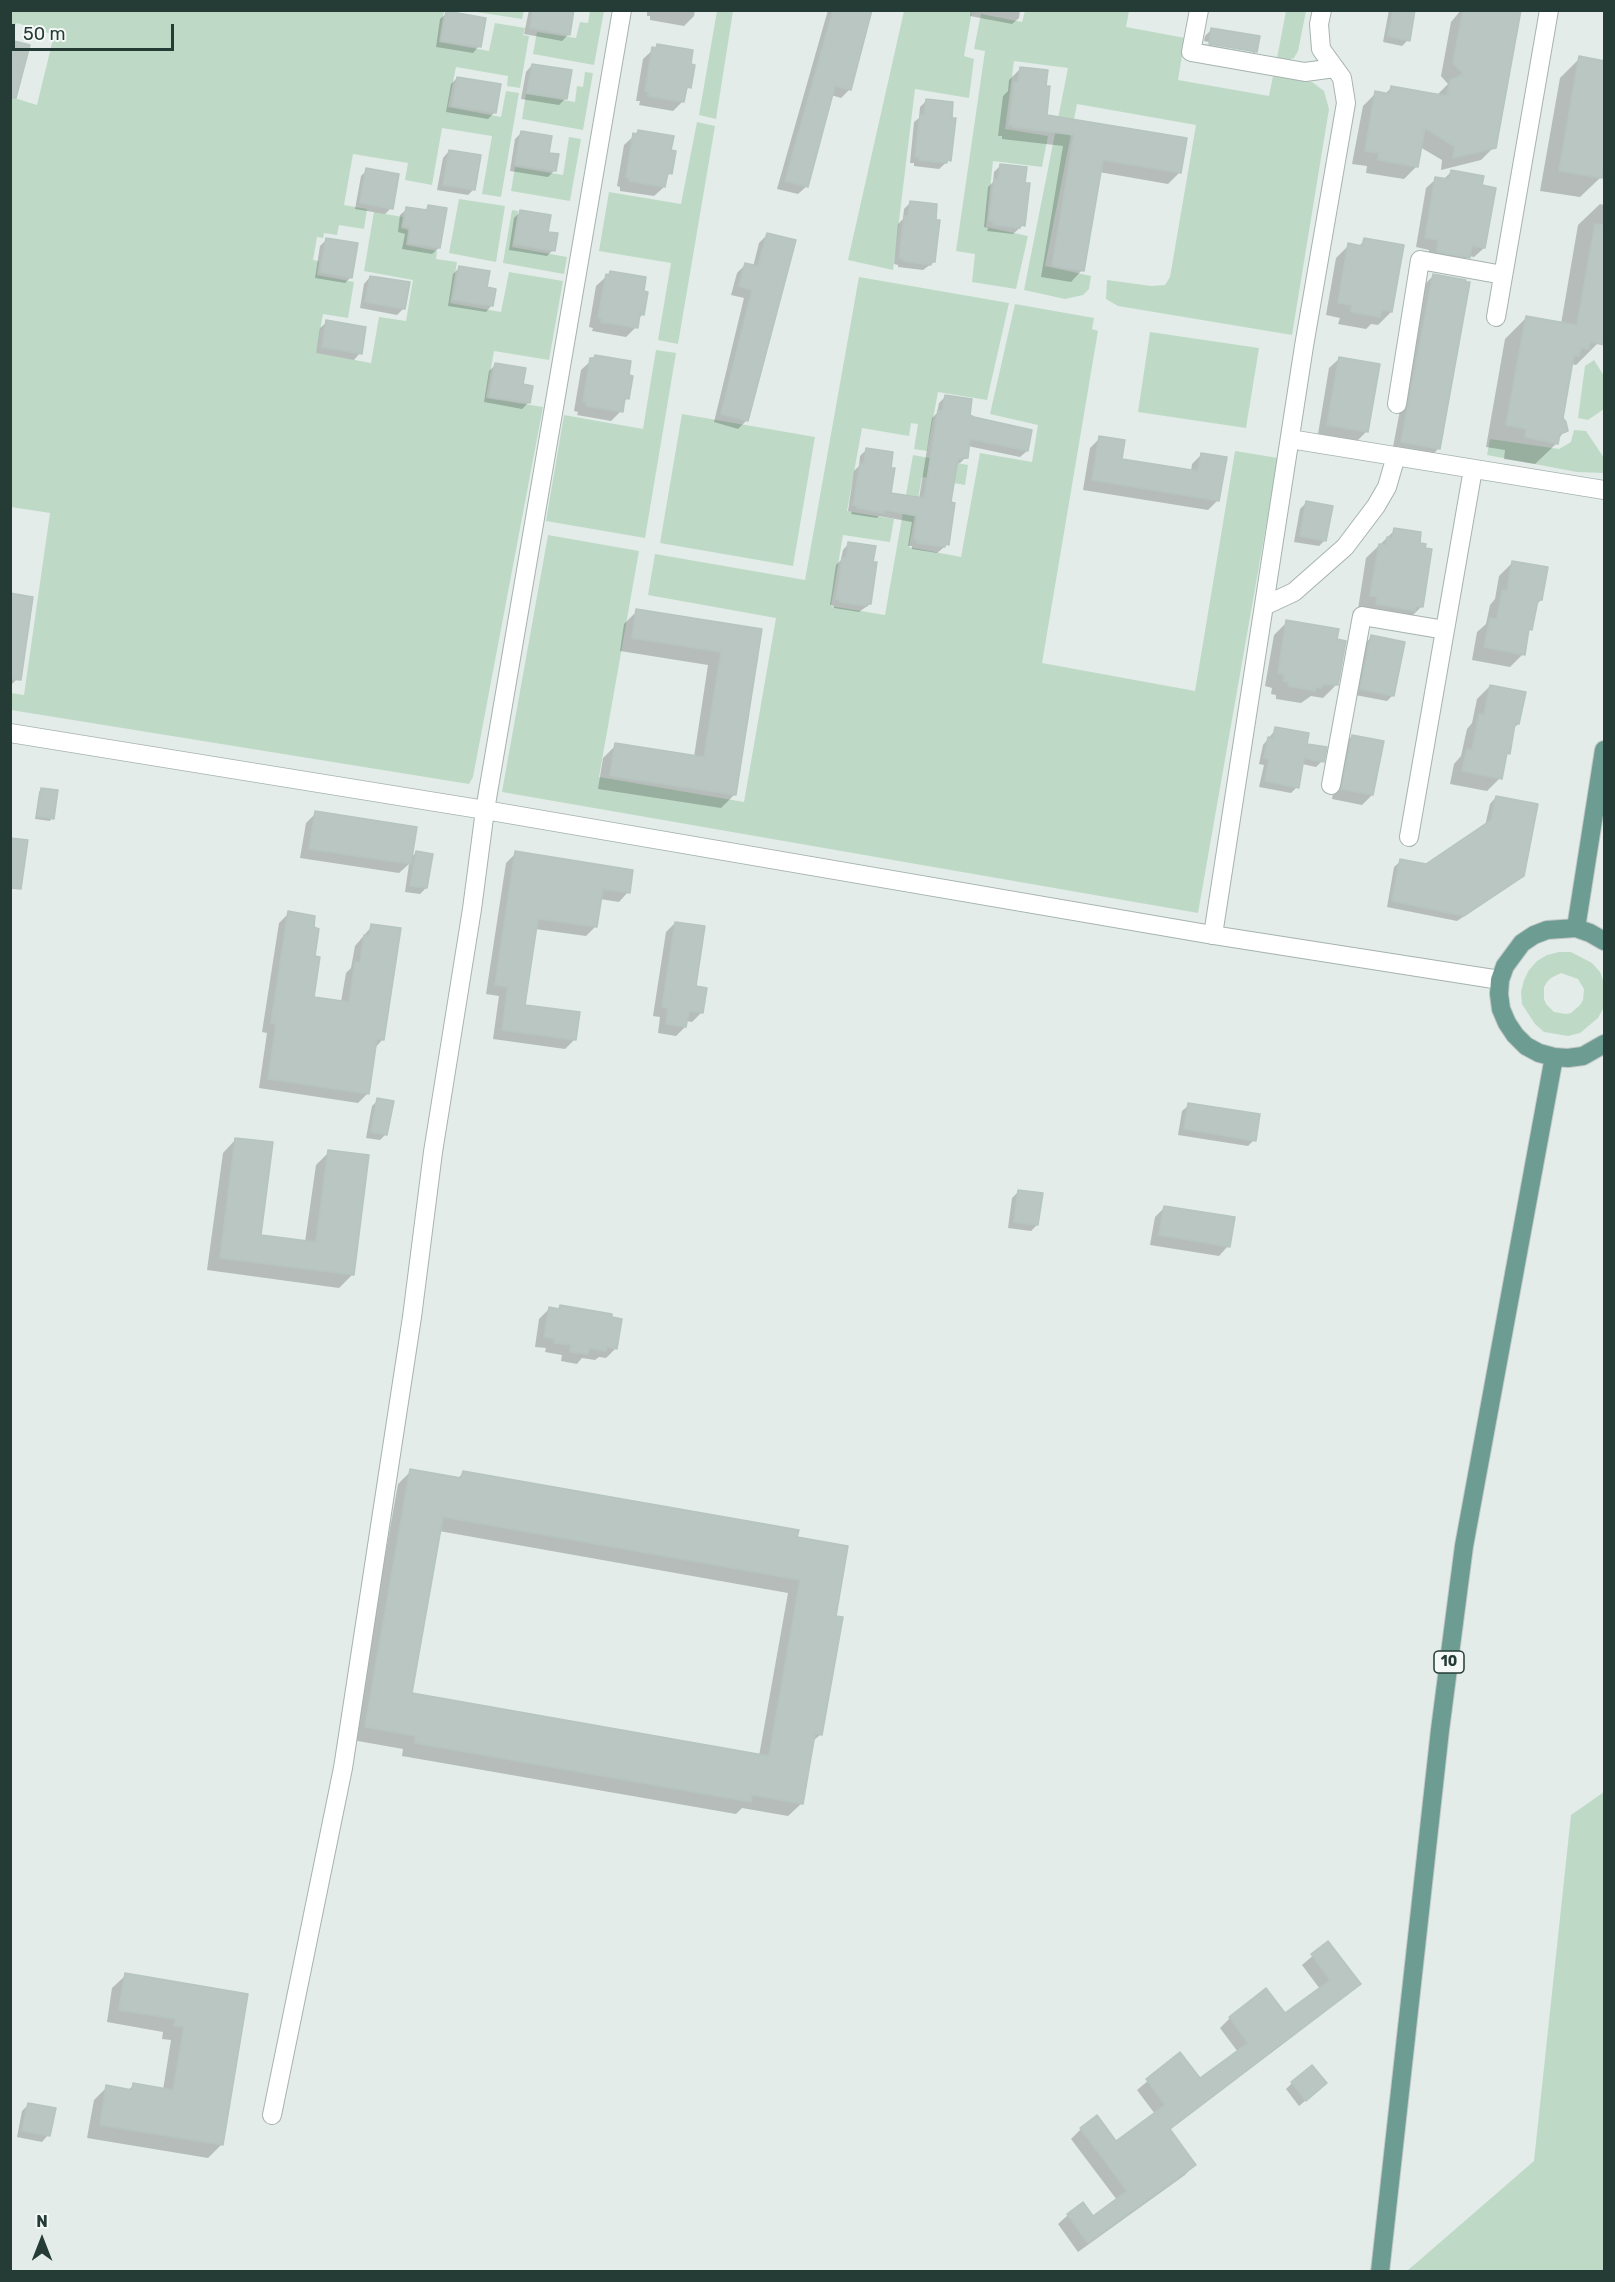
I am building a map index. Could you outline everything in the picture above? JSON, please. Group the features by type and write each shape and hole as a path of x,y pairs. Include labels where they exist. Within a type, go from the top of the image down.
{"main road":[{"path":"1576,928 1605,750"},
{"path":"1605,941 1576,928 1554,928 1534,935 1512,954 1500,980 1501,1009 1515,1035 1526,1046 1554,1057 1582,1056 1605,1044"},
{"name":"10","path":"1380,2271 1440,1730 1464,1546 1554,1057"}],"street":[{"path":"272,2115 343,1768 412,1317 433,1152 472,909 485,810 622,10"},
{"path":"1199,10 1191,52 1305,72 1335,68"},
{"path":"1213,935 1290,438 1346,104 1342,78 1321,49 1319,24 1322,10"},
{"path":"1496,317 1549,10"},
{"path":"1396,404 1420,260 1503,275"},
{"path":"1290,438 1605,490"},
{"path":"1264,606 1294,592 1345,547 1376,506 1387,487 1396,456"},
{"path":"1409,837 1473,469"},
{"path":"1331,785 1362,616 1444,630"},
{"path":"10,733 485,810 1213,935 1500,980"}],"green space":[{"path":"10,11 444,11 439,42 489,51 495,23 525,28 523,35 529,36 520,88 507,86 508,76 456,67 448,107 501,117 506,91 519,93 501,197 482,194 492,136 442,128 432,185 405,180 408,163 353,154 344,205 367,209 364,229 339,225 337,235 324,233 323,238 317,237 313,260 319,261 317,275 354,282 348,318 323,314 316,353 371,363 379,317 406,321 413,280 364,271 374,212 403,217 401,228 408,230 406,245 437,251 436,259 457,262 450,303 501,312 509,272 563,281 549,360 494,351 486,398 543,407 473,777 469,784 11,710 11,693 24,695 50,513 11,507 11,97 37,105 54,35 17,23 11,29"},
{"path":"470,11 524,11 522,19"},
{"path":"590,11 604,11 594,65 533,54 537,32 576,38 580,22 588,23"},
{"path":"717,11 733,11 716,119 699,115"},
{"path":"904,11 972,11 964,56 974,59 969,98 915,89 893,270 848,260"},
{"path":"1025,11 1129,11 1126,27 1185,38 1178,80 1269,96 1273,76 1312,82 1324,91 1329,109 1292,335 1118,306 1106,299 1107,280 1151,286 1165,285 1170,277 1196,125 1077,104 1045,266 1091,276 1089,289 1083,295 1065,299 1024,290 1068,68 1014,61 1005,129 1048,136 1042,167 993,161 986,227 1028,236 1016,289 972,282 975,254 956,251 985,51 974,49 981,14 1022,22"},
{"path":"1286,11 1306,11 1298,51 1294,58 1288,60 1277,58"},
{"path":"585,72 593,73 583,130 522,119 526,94 575,102 577,86 583,87"},
{"path":"697,122 715,126 678,344 658,340 671,263 599,251 609,192 681,204"},
{"path":"569,137 581,139 570,201 511,191 515,167 563,175"},
{"path":"459,199 505,206 496,262 449,253"},
{"path":"512,210 518,211 512,247 567,257 564,274 503,263"},
{"path":"859,277 1009,303 987,400 938,392 927,451 914,449 918,424 911,423 909,436 862,428 847,511 894,519 890,542 843,535 831,606 885,615 913,455 968,465 965,485 922,477 909,547 961,557 980,453 1032,462 1038,425 990,414 1015,304 1094,318 1092,329 1098,331 1042,663 1195,691 1235,451 1278,458 1198,913 502,792 548,535 639,551 599,777 744,802 776,618 648,595 655,554 805,580"},
{"path":"1150,332 1259,348 1246,428 1138,412"},
{"path":"656,350 676,353 645,538 546,521 564,415 643,429"},
{"path":"1594,360 1604,376 1604,409 1588,420 1578,418 1585,366"},
{"path":"682,414 815,437 793,566 660,543"},
{"path":"1574,430 1586,431 1604,458 1604,473 1577,472 1487,455 1490,439 1559,449 1571,442"},
{"path":"1571,952 1592,963 1600,972 1604,983 1604,1007 1598,1018 1580,1033 1568,1036 1544,1032 1535,1024 1522,1004 1521,992 1529,970 1547,955","holes":["1561,973 1578,979 1584,989 1580,1005 1571,1013 1554,1012 1544,999 1544,987 1547,982"]},
{"path":"1604,1792 1604,2271 1407,2271 1534,2161 1571,1815"}],"building":[{"path":"533,10 574,10 570,35 530,28"},
{"path":"833,10 872,10 851,90 835,86 808,187 785,181"},
{"path":"1393,10 1415,10 1410,41 1388,36"},
{"path":"1463,10 1521,10 1496,148 1453,158 1455,147 1425,128 1418,167 1378,160 1379,153 1365,151 1375,91 1390,94 1391,86 1447,96 1450,80 1463,74 1453,63"},
{"path":"446,11 486,18 481,47 441,41"},
{"path":"1211,28 1260,36 1257,52 1209,44"},
{"path":"10,40 30,45 16,98 10,97"},
{"path":"657,44 693,50 691,64 695,65 691,88 687,87 684,102 648,96 649,92 645,91 652,47 656,48"},
{"path":"1579,56 1605,61 1605,162 1602,178 1559,171"},
{"path":"532,64 572,70 567,99 527,93"},
{"path":"1020,67 1048,70 1046,86 1050,86 1047,115 1187,138 1181,173 1103,160 1084,271 1052,266 1074,135 1009,125 1014,82 1018,83"},
{"path":"457,77 501,84 496,113 452,106"},
{"path":"926,99 953,102 952,118 956,118 951,161 947,160 947,163 919,160 919,157 915,157 920,115 924,115"},
{"path":"638,130 674,136 671,150 676,151 672,174 668,173 665,187 629,181 626,177 633,133 637,134"},
{"path":"521,131 552,136 549,153 559,154 556,171 515,165"},
{"path":"449,150 481,155 475,190 443,185"},
{"path":"1000,164 1027,167 1025,183 1030,183 1025,226 1021,225 1020,228 993,225 993,222 989,221 994,179 998,180"},
{"path":"366,168 399,174 393,209 360,203"},
{"path":"1451,170 1484,176 1482,185 1496,188 1485,248 1472,246 1470,258 1437,252 1438,240 1425,238 1435,177 1449,179"},
{"path":"910,201 937,204 936,220 940,220 935,262 931,262 931,265 903,261 899,258 904,216 908,216"},
{"path":"428,205 447,208 440,248 408,243 410,228 403,226 406,207 427,210"},
{"path":"520,210 551,215 548,232 558,233 555,251 514,244"},
{"path":"1595,224 1605,225 1605,345 1590,342 1589,349 1581,348 1579,356 1574,355 1563,418 1568,431 1560,434 1558,444 1525,437 1526,429 1506,425 1526,316 1577,325"},
{"path":"767,233 796,240 748,421 721,414 752,290 739,286 745,263 758,266"},
{"path":"326,238 358,243 352,278 320,272"},
{"path":"1364,238 1404,245 1392,312 1382,310 1380,317 1351,312 1352,305 1338,303 1348,243 1362,246"},
{"path":"459,266 490,271 487,287 496,289 493,306 453,300"},
{"path":"610,271 646,277 644,291 648,292 644,315 640,314 638,328 601,322 602,318 598,318 606,274 609,275"},
{"path":"1433,274 1470,282 1440,449 1401,442"},
{"path":"370,276 410,282 405,309 365,302"},
{"path":"326,320 366,327 362,354 322,347"},
{"path":"595,355 631,361 629,375 633,376 629,399 625,398 623,412 586,406 587,402 583,402 590,358 594,358"},
{"path":"1339,357 1380,364 1368,432 1327,425"},
{"path":"495,363 526,368 523,384 533,386 530,403 489,397"},
{"path":"945,395 972,399 970,415 974,417 1032,430 1028,451 970,439 968,458 958,459 951,502 955,503 949,545 945,544 945,547 917,543 918,540 914,540 917,516 885,510 884,513 857,508 853,505 860,463 864,464 866,448 893,452 891,468 895,468 891,493 924,498 938,410 942,411"},
{"path":"1099,436 1125,440 1122,459 1198,471 1201,453 1227,457 1219,501 1092,480"},
{"path":"1306,501 1333,506 1326,541 1300,536"},
{"path":"1394,528 1421,532 1420,543 1426,544 1425,548 1432,549 1423,607 1416,606 1415,611 1376,604 1377,597 1370,596 1379,544 1386,545 1387,537 1392,538"},
{"path":"848,542 876,546 873,562 877,562 871,604 867,606 839,602 840,600 836,599 842,557 846,558"},
{"path":"1512,561 1548,567 1542,600 1538,600 1532,630 1529,629 1525,655 1484,647 1490,618 1497,619 1502,590 1507,591"},
{"path":"10,593 33,597 21,680 10,679"},
{"path":"636,609 762,629 736,795 610,776 615,743 704,757 721,652 632,638"},
{"path":"1286,620 1339,629 1337,639 1346,641 1338,685 1323,684 1322,688 1316,687 1315,691 1288,686 1289,682 1283,681 1285,675 1278,673"},
{"path":"1371,635 1405,642 1394,696 1360,689"},
{"path":"1490,685 1526,692 1519,724 1515,724 1510,754 1507,753 1502,779 1462,771 1467,749 1472,750 1479,714 1484,715"},
{"path":"1275,727 1309,733 1307,744 1327,747 1324,762 1304,758 1299,788 1265,781 1269,759 1264,758 1268,737 1273,738"},
{"path":"1352,735 1384,741 1373,795 1341,789"},
{"path":"41,788 58,790 54,819 37,816"},
{"path":"1496,796 1538,804 1524,876 1464,916 1392,901 1400,859 1426,864 1491,820"},
{"path":"315,811 417,827 411,864 309,849"},
{"path":"10,838 28,840 21,889 10,888"},
{"path":"416,851 433,854 427,888 410,886"},
{"path":"515,851 633,870 630,893 603,889 597,927 538,919 525,1005 580,1012 576,1040 502,1030 508,987 495,985"},
{"path":"288,911 315,916 314,927 319,929 315,956 320,957 314,997 349,1002 355,962 360,963 364,935 369,936 371,924 401,928 384,1040 377,1039 369,1094 268,1079 276,1024 271,1023"},
{"path":"675,922 705,926 696,986 707,988 703,1013 689,1011 686,1027 666,1024 668,1008 662,1007"},
{"path":"377,1098 394,1101 387,1135 371,1132"},
{"path":"1188,1103 1260,1114 1256,1141 1184,1129"},
{"path":"235,1138 273,1142 261,1235 316,1242 328,1150 369,1155 354,1275 220,1258"},
{"path":"1018,1190 1043,1193 1038,1225 1014,1222"},
{"path":"1164,1206 1235,1217 1230,1247 1159,1235"},
{"path":"560,1305 612,1314 612,1317 622,1319 617,1349 607,1347 606,1351 589,1348 588,1354 570,1352 571,1345 554,1343 555,1339 544,1337 549,1307 559,1309"},
{"path":"410,1469 461,1478 463,1471 799,1530 797,1537 848,1546 836,1616 843,1617 822,1735 815,1734 803,1804 752,1795 751,1802 415,1743 416,1736 365,1727","holes":["443,1517 800,1580 769,1756 412,1693"]},
{"path":"1328,1941 1361,1984 1170,2129 1196,2165 1088,2243 1067,2214 1083,2202 1093,2216 1127,2191 1080,2128 1097,2115 1116,2141 1165,2105 1146,2079 1180,2052 1200,2078 1248,2043 1229,2017 1266,1988 1285,2013 1330,1980 1311,1954"},
{"path":"125,1973 248,1994 223,2145 100,2125 106,2085 132,2090 133,2083 173,2090 184,2027 174,2026 176,2019 119,2010"},
{"path":"1312,2065 1327,2083 1306,2101 1291,2082"},
{"path":"28,2103 56,2108 50,2136 22,2131"}]}
